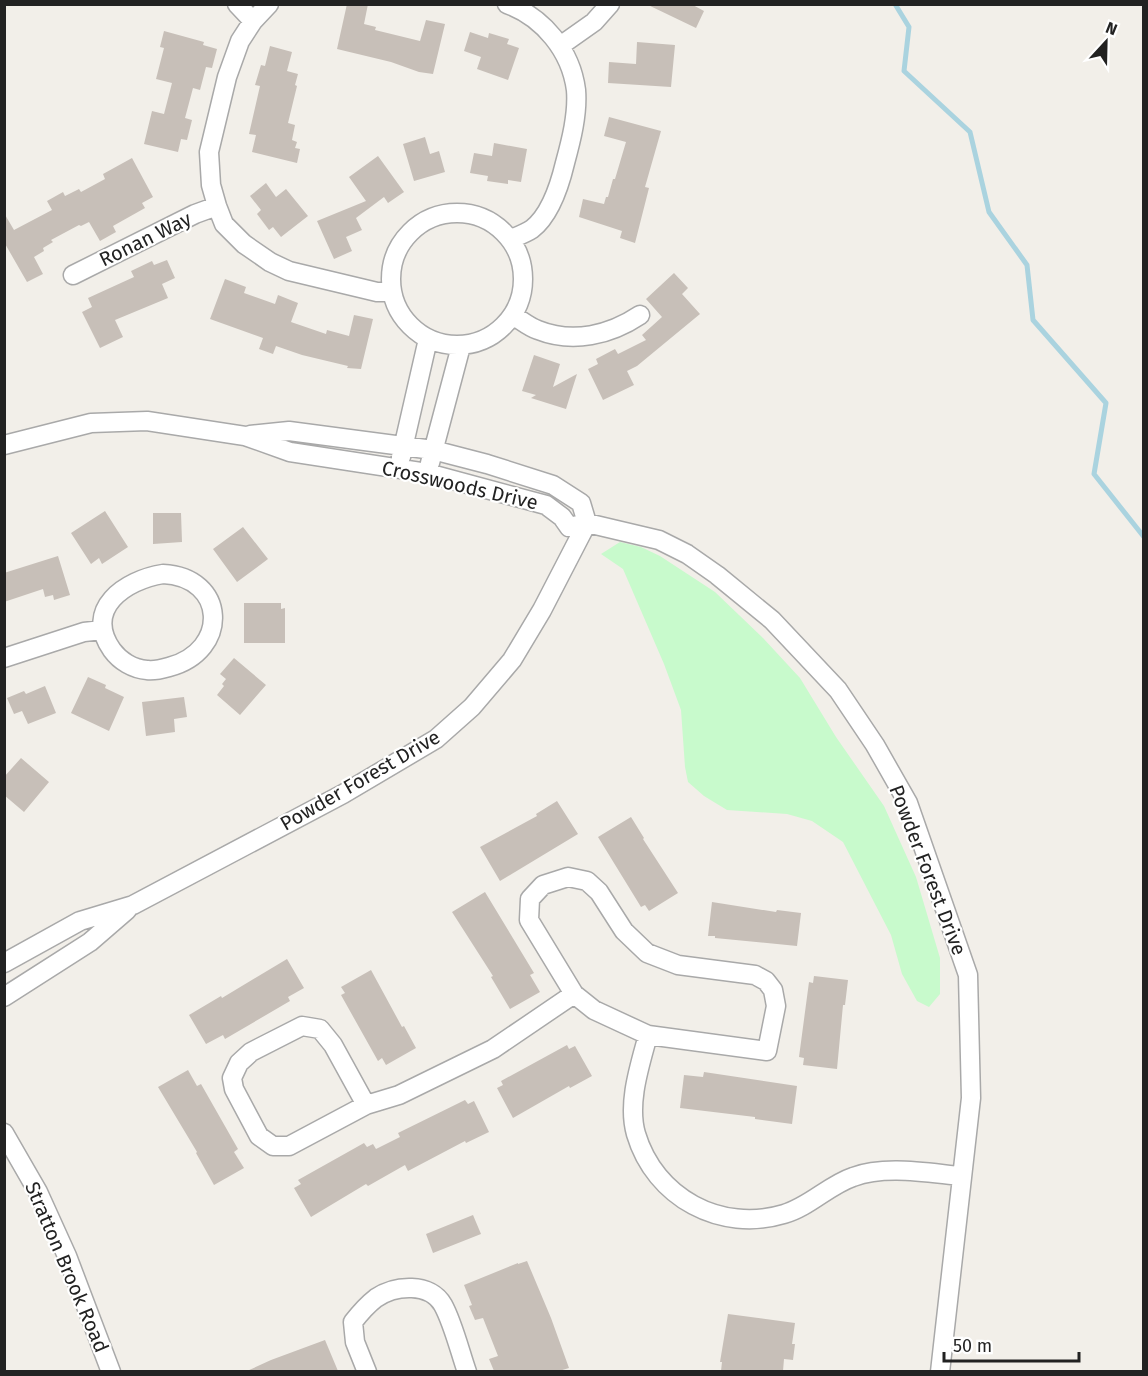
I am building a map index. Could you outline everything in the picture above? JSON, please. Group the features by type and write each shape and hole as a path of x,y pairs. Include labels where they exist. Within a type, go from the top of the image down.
{"street":[{"path":"237,4 253,21"},
{"path":"269,4 253,21 240,41 227,77 209,152 211,185 224,224 244,244 270,262 289,271 377,292 392,292"},
{"path":"507,4 519,9 548,30 560,46 576,90 571,141 558,189 549,207 533,228 511,239"},
{"path":"560,46 594,22 610,4"},
{"name":"Ronan Way","path":"73,275 195,214 217,206"},
{"path":"460,212 479,216 497,225 511,239 521,257 524,277 522,297 513,316 500,331 482,341 461,346 428,339 411,327 399,311 392,292 391,272 396,252 406,235 422,222 440,214 460,212"},
{"path":"513,316 536,330 554,335 578,337 604,334 622,327 640,315"},
{"path":"399,468 428,339"},
{"path":"428,473 461,346"},
{"name":"Crosswoods Drive","path":"4,445 91,423 147,422 245,436 290,452 428,473 546,505 562,517 569,527 587,523 581,503 552,485 487,464 433,450 289,431 245,436"},
{"name":"Powder Forest Drive","path":"4,963 80,921 133,905 343,794 436,738 472,707 512,660 542,610 587,523 659,540 687,554 717,575 772,620 838,690 875,745 908,803 968,975 970,1098 940,1371"},
{"path":"176,575 187,579 198,586 211,605 212,630 200,652 189,660 161,669 147,670 132,666 117,657 102,630 106,611 121,590 131,583 151,576 176,575"},
{"path":"4,658 84,632 102,630"},
{"path":"568,877 587,881 599,892 624,931 647,953 678,965 755,975 766,981 773,990 776,1006 767,1051 648,1035 594,1010 574,994 528,920 530,899 543,885 568,877"},
{"name":"Powder Forest Drive","path":"4,997 90,942 133,905"},
{"path":"366,1105 333,1045 320,1029 303,1026 251,1052 239,1064 232,1078 234,1089 259,1136 273,1146 289,1146 366,1105 399,1095 493,1049 574,994"},
{"path":"648,1035 633,1106 636,1133 649,1162 664,1183 688,1203 718,1216 752,1220 786,1214 852,1177 894,1170 962,1176"},
{"name":"Stratton Brook Road","path":"4,1133 38,1192 62,1245 111,1371"},
{"path":"367,1371 355,1342 353,1322 364,1307 379,1296 407,1287 427,1290 442,1303 467,1371"}],"green space":[{"path":"620,542 641,547 660,556 715,592 763,638 800,678 836,737 884,806 916,877 940,958 940,994 929,1007 917,1001 902,974 891,935 843,842 812,821 787,814 727,810 704,796 688,782 681,710 664,664 623,569 601,554"}],"building":[{"path":"347,4 368,4 364,24 376,27 375,30 420,41 426,20 445,24 433,74 337,49"},
{"path":"646,4 691,4 704,11 696,28"},
{"path":"164,31 204,42 203,45 217,49 212,68 206,67 200,90 193,88 185,118 192,120 187,140 181,139 178,152 144,144 152,111 164,114 172,83 156,79 164,48 160,47"},
{"path":"470,32 488,38 489,33 509,39 507,44 519,48 508,80 477,69 481,57 464,51"},
{"path":"637,42 675,45 671,87 608,83 609,62 636,64"},
{"path":"270,46 292,52 287,71 298,74 288,123 295,125 292,140 297,142 295,148 300,149 297,163 252,152 256,135 249,134 260,86 255,85 261,65 265,66"},
{"path":"609,117 661,131 645,187 649,188 635,243 620,238 622,231 579,217 583,199 604,204 613,179 615,179 626,142 604,136"},
{"path":"425,137 430,154 439,151 445,172 414,181 403,144"},
{"path":"494,143 527,149 521,182 508,180 508,184 487,181 488,176 470,173 474,153 492,156"},
{"path":"378,156 404,192 388,203 384,197 356,218 362,230 346,237 352,251 334,259 317,221 366,201 349,177"},
{"path":"132,158 153,197 142,203 145,208 113,226 116,232 100,241 89,222 51,240 53,242 34,257 43,274 27,282 4,242 4,213 14,230 52,210 47,201 63,192 65,196 79,189 81,192 105,179 103,174"},
{"path":"266,183 276,197 286,189 308,216 281,237 273,227 269,230 257,214 261,210 250,196"},
{"path":"167,260 175,278 162,284 168,298 115,320 123,337 100,348 82,312 92,307 88,298 134,277 131,271 152,261 154,265"},
{"path":"674,273 688,288 682,294 700,314 637,366 627,371 634,385 603,400 588,369 598,364 596,359 615,349 618,354 646,340 642,335 662,317 646,299"},
{"path":"225,279 246,287 244,293 275,304 278,295 298,303 291,322 326,334 327,330 349,336 354,315 373,319 361,369 347,368 348,366 276,346 273,354 259,349 263,338 210,319"},
{"path":"534,355 560,364 553,387 577,374 566,409 531,398 536,395 522,391"},
{"path":"105,511 128,547 102,564 99,558 91,564 71,533"},
{"path":"153,513 181,513 182,542 153,544"},
{"path":"243,527 268,559 237,582 213,549"},
{"path":"58,556 70,595 54,600 53,595 45,597 43,589 4,602 4,573"},
{"path":"244,603 281,603 281,609 285,608 285,643 244,643"},
{"path":"234,658 266,685 240,715 217,695 226,679 220,674"},
{"path":"88,677 124,697 109,731 71,713"},
{"path":"45,686 56,713 28,724 22,711 14,714 7,698 24,691 26,694"},
{"path":"184,697 187,717 174,719 175,732 146,736 142,702"},
{"path":"21,758 49,782 24,812 4,795 4,777"},
{"path":"557,801 578,834 500,881 480,847 537,816 536,814"},
{"path":"631,817 678,893 649,911 645,905 641,907 598,837"},
{"path":"485,892 534,973 530,975 540,992 510,1009 491,977 493,976 452,912"},
{"path":"712,902 776,912 777,910 801,913 797,946 708,936"},
{"path":"287,959 304,988 288,997 290,1001 225,1039 223,1035 206,1044 189,1015"},
{"path":"371,970 416,1048 386,1065 382,1058 378,1061 341,995 345,993 341,987"},
{"path":"814,976 848,980 845,1005 843,1005 837,1069 803,1065 804,1058 799,1057 809,982 813,983"},
{"path":"567,1045 569,1049 575,1046 592,1076 570,1088 569,1086 513,1118 497,1088 503,1085 501,1081"},
{"path":"188,1070 197,1086 201,1084 238,1149 234,1152 244,1168 214,1185 158,1087"},
{"path":"704,1072 797,1086 792,1124 680,1108 684,1075 703,1077"},
{"path":"465,1100 468,1104 474,1101 489,1132 466,1143 465,1141 408,1171 405,1165 368,1186 366,1184 311,1217 294,1188 301,1184 298,1180 364,1143 367,1147 373,1144 376,1149 400,1137 398,1133"},
{"path":"473,1215 481,1234 433,1253 426,1234"},
{"path":"527,1261 569,1368 559,1371 494,1371 489,1359 498,1356 483,1318 475,1320 464,1285"},
{"path":"728,1314 795,1323 792,1344 795,1344 793,1360 784,1359 783,1371 721,1371 722,1362 720,1362"},
{"path":"325,1340 338,1371 247,1371 271,1360"}],"waterway":[{"path":"895,4 909,27 904,71 970,132 989,212 1027,265 1033,320 1106,403 1094,474 1144,537"}]}
